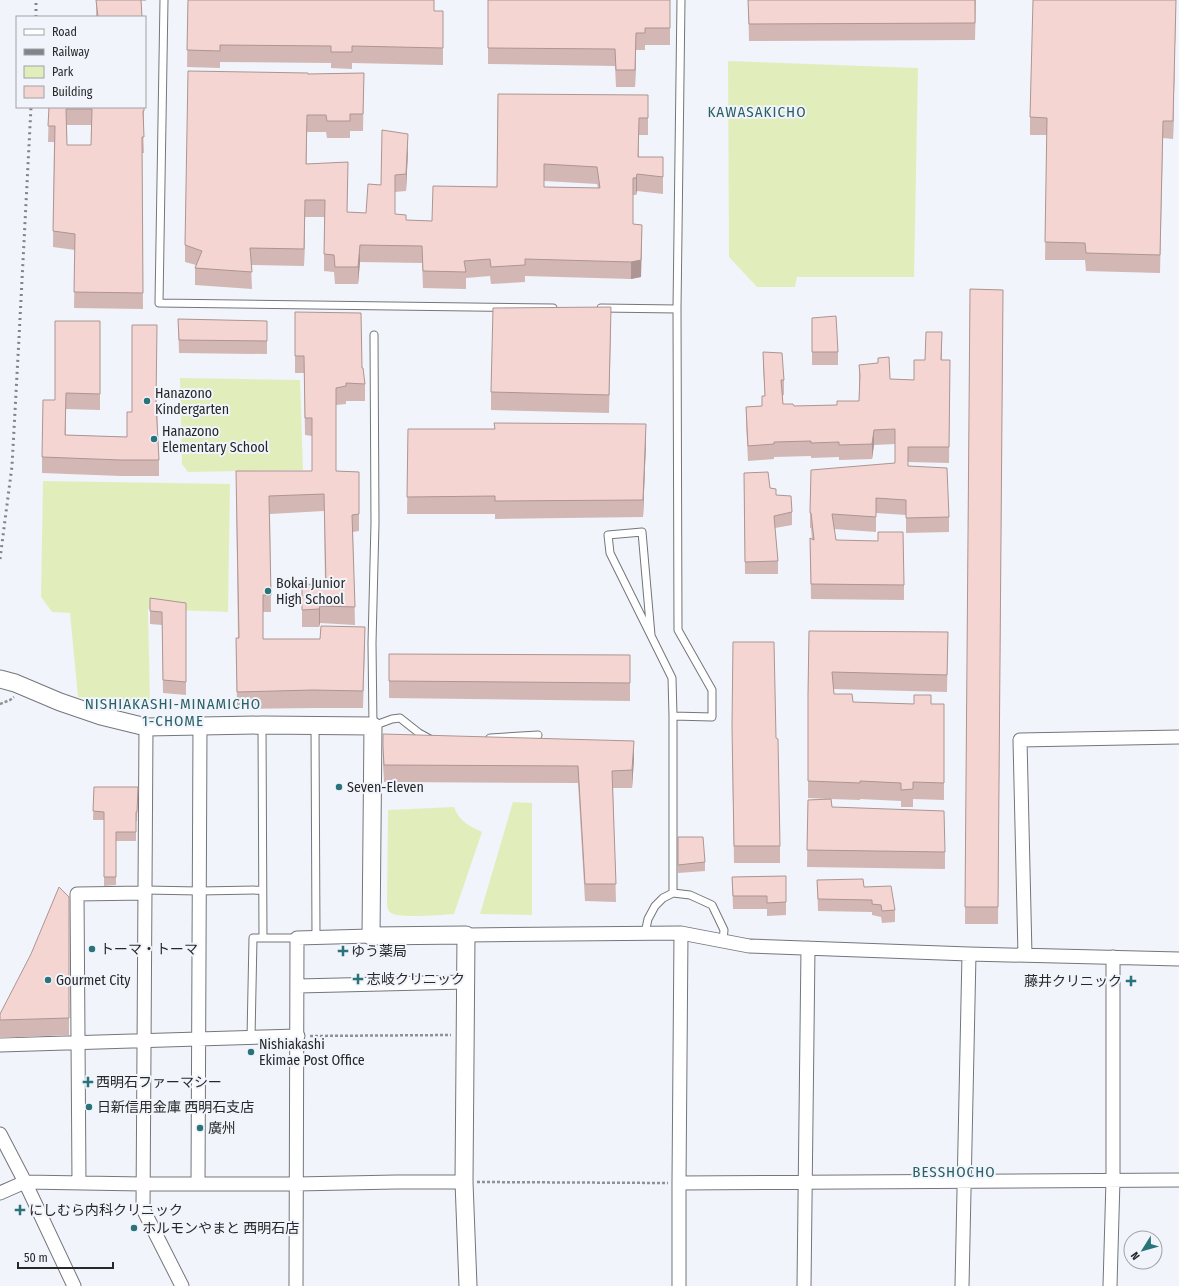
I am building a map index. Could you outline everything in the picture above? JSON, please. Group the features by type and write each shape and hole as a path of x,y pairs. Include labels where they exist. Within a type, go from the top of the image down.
{"street":[{"path":"0,679 15,682 60,702 101,716 146,727 262,725 373,726 371,936"},
{"path":"198,1184 200,726"},
{"path":"146,727 143,1209 182,1286"},
{"path":"1025,955 1020,740 1179,737"},
{"path":"79,1183 77,894 144,892"},
{"path":"679,1286 678,1183 681,933"},
{"path":"296,1286 298,1036 297,938 466,934 681,933 749,946 969,954 1179,959"},
{"path":"466,934 464,1182 468,1286"},
{"path":"804,1286 808,948"},
{"path":"962,1286 969,954"},
{"path":"1110,1286 1113,1180 1112,957"},
{"path":"298,986 466,982"},
{"path":"0,1045 298,1036"},
{"path":"0,1135 25,1182 74,1286"},
{"path":"678,1183 1179,1180"},
{"path":"0,1193 25,1182 296,1184 464,1182"}],"lane":[{"path":"164,0 159,303 558,308"},
{"path":"673,716 712,717 712,690 678,630 677,309 680,0"},
{"path":"597,308 677,309"},
{"path":"374,335 375,523 372,643 373,726 392,719 400,718 419,733 433,740 440,740"},
{"path":"651,635 642,532 608,535 610,553 672,678 673,893"},
{"path":"262,725 263,938"},
{"path":"315,726 316,937"},
{"path":"486,738 538,735"},
{"path":"144,892 262,890"},
{"path":"645,933 648,919 655,906 663,898 673,893 690,895 712,904 724,930 724,941"},
{"path":"251,1038 253,938 297,938"}],"path":[{"path":"298,1036 466,1035"},
{"path":"464,1182 678,1183"}],"green space":[{"path":"728,61 918,68 914,277 797,277 795,287 757,287 729,257"},
{"path":"180,378 300,380 303,470 188,472 182,464"},
{"path":"43,481 230,484 228,612 148,609 150,703 78,697 70,613 52,612 41,597"},
{"path":"513,802 532,803 532,915 480,914"},
{"path":"454,807 456,812 465,822 482,832 454,914 414,916 391,913 387,902 388,810"}],"building":[{"path":"96,0 141,0 142,16 98,16"},
{"path":"188,0 434,0 434,11 443,11 443,48 352,46 352,52 331,52 331,46 220,45 220,51 187,50"},
{"path":"488,0 670,0 670,28 645,28 645,33 636,33 635,70 616,70 615,49 488,48"},
{"path":"748,0 975,0 975,23 749,24"},
{"path":"1033,0 1176,0 1173,121 1163,121 1160,255 1086,253 1085,243 1045,242 1047,118 1030,117"},
{"path":"188,71 308,74 364,73 363,114 350,114 350,121 327,121 326,115 307,115 306,164 348,162 347,212 366,213 368,184 381,185 382,130 408,134 406,174 395,175 395,214 406,215 406,220 432,221 433,186 497,187 498,94 648,95 648,118 639,118 638,157 663,157 663,177 637,174 636,178 633,178 633,224 642,225 641,260 631,262 525,259 525,265 491,267 490,259 464,261 466,272 423,271 422,246 360,245 358,267 335,267 334,255 324,254 325,200 305,200 304,249 250,248 252,272 195,268 202,251 185,245","holes":["544,164 597,167 600,188 544,187"]},
{"path":"49,108 144,108 144,137 142,137 143,293 74,292 75,234 53,231 55,126 48,126","holes":["66,109 92,109 91,145 67,145"]},
{"path":"970,289 1003,290 998,907 965,907"},
{"path":"611,307 609,395 491,392 493,308"},
{"path":"295,312 361,313 362,368 365,384 346,383 346,386 336,388 336,471 359,472 359,514 352,515 355,607 320,606 319,609 302,610 302,584 326,585 324,494 269,496 271,595 263,595 263,639 320,639 321,626 365,627 363,691 313,690 237,692 236,638 239,638 236,471 312,471 312,418 305,418 304,356 295,356"},
{"path":"836,316 838,352 812,352 812,318"},
{"path":"178,319 267,321 267,341 179,340"},
{"path":"55,321 100,321 100,394 66,393 65,435 127,437 127,412 132,412 132,325 157,325 156,403 159,460 42,457 43,400 55,400"},
{"path":"926,332 942,332 941,360 950,360 949,447 908,447 908,466 947,468 949,517 906,518 906,500 876,498 876,517 832,514 836,540 878,541 878,532 903,532 904,585 811,584 810,538 814,540 810,513 811,470 895,463 895,429 874,430 872,444 839,445 839,442 811,443 811,441 774,442 774,444 748,446 746,407 762,406 762,396 765,396 763,352 782,353 784,380 781,380 783,404 793,404 794,406 837,405 837,401 859,401 859,365 878,363 878,358 889,357 890,379 914,380 914,360 925,360"},
{"path":"494,423 646,424 643,500 495,501 495,496 407,497 408,429 495,429"},
{"path":"768,472 770,488 776,489 776,495 791,496 792,512 774,516 778,561 745,562 744,473"},
{"path":"150,598 186,603 186,682 163,680 162,612 150,611"},
{"path":"809,631 948,632 947,675 832,672 834,694 852,694 853,702 914,704 914,695 931,695 931,704 944,704 944,783 913,782 913,789 901,790 901,783 808,781"},
{"path":"733,642 774,642 780,846 734,846 732,727"},
{"path":"389,654 630,655 630,683 389,681"},
{"path":"383,734 634,741 632,770 612,771 616,884 585,884 578,766 384,765"},
{"path":"94,787 138,787 136,832 116,832 116,877 104,877 104,812 93,811"},
{"path":"831,799 832,807 944,811 945,852 807,850 808,800"},
{"path":"678,837 703,837 705,862 678,865"},
{"path":"786,876 786,902 767,903 767,896 733,896 732,877"},
{"path":"863,879 864,887 891,886 895,910 882,911 881,905 872,904 872,900 818,899 817,880"},
{"path":"59,887 69,897 69,1018 0,1020 0,1014 31,954"}],"railway":[{"path":"36,0 36,16"},
{"path":"0,559 12,466 31,108"}],"place":[{"name":"Hanazono Kindergarten","path":"147,401"},
{"name":"Hanazono Elementary School","path":"154,439"},
{"name":"Bokai Junior High School","path":"268,591"},
{"name":"Seven-Eleven","path":"339,787"},
{"name":"トーマ・トーマ","path":"92,949"},
{"name":"ゆう薬局","path":"343,951"},
{"name":"志岐クリニック","path":"358,979"},
{"name":"Gourmet City","path":"48,980"},
{"name":"藤井クリニック","path":"1131,981"},
{"name":"Nishiakashi Ekimae Post Office","path":"251,1052"},
{"name":"西明石ファーマシー","path":"88,1082"},
{"name":"日新信用金庫 西明石支店","path":"89,1107"},
{"name":"廣州","path":"200,1128"},
{"name":"にしむら内科クリニック","path":"20,1210"},
{"name":"ホルモンやまと 西明石店","path":"134,1228"}],"district":[{"name":"KAWASAKICHO","path":"757,112"},
{"name":"NISHIAKASHI-MINAMICHO 1-CHOME","path":"173,712"},
{"name":"BESSHOCHO","path":"954,1172"}]}
